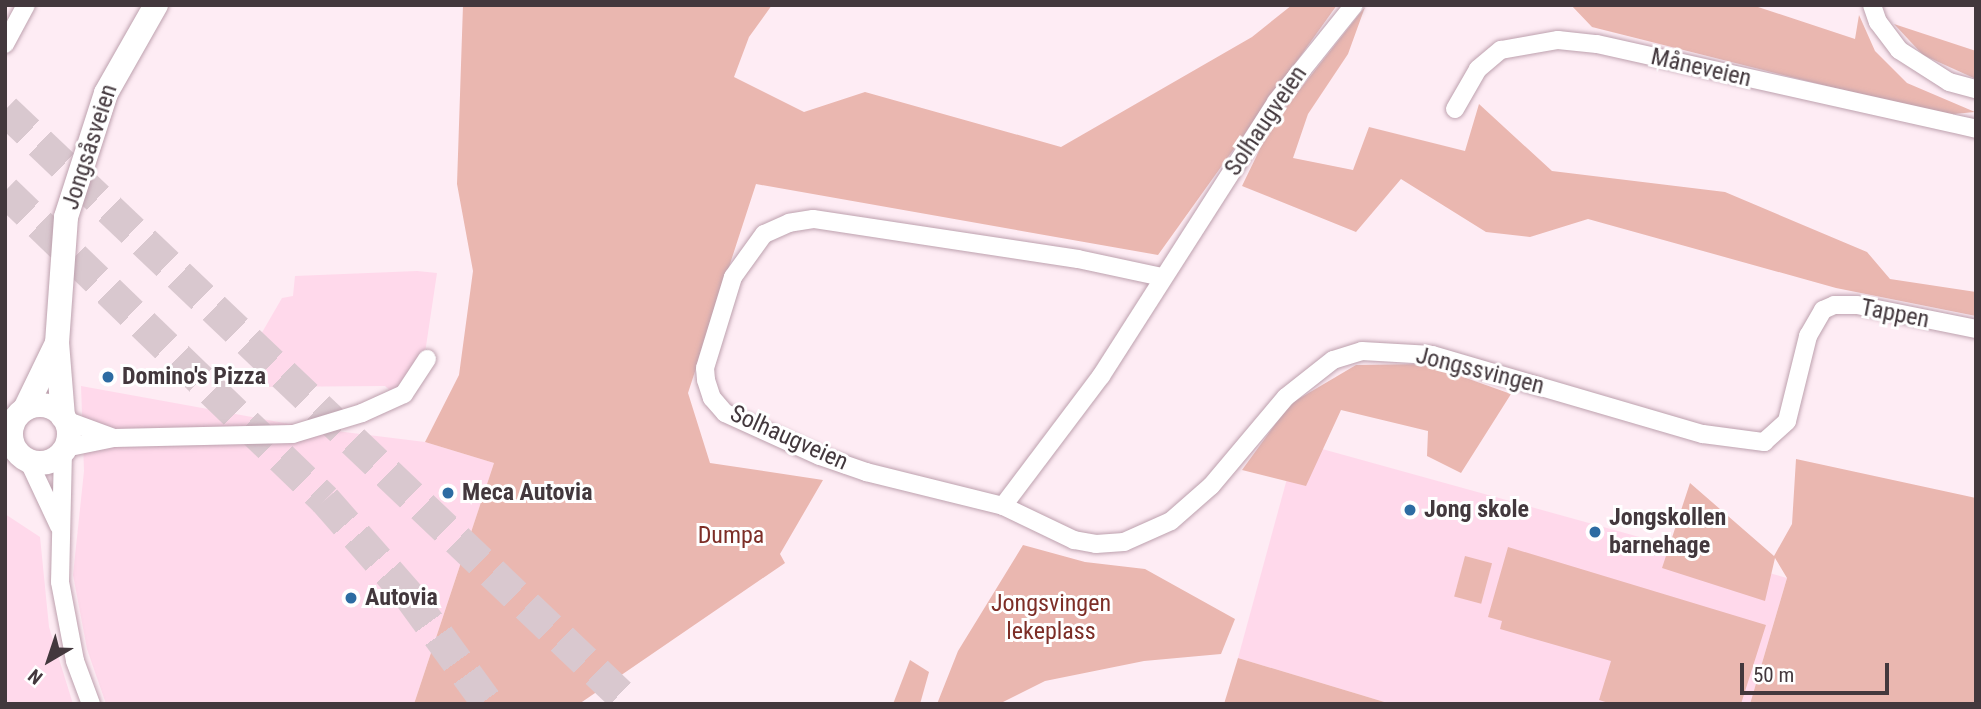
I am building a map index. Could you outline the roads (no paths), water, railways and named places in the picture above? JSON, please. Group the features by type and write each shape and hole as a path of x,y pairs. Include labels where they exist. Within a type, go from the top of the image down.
{"street":[{"path":"5,44 26,5"},
{"name":"Jongsåsveien","path":"64,419 57,343 62,243 76,176 116,70 156,5"},
{"name":"Solhaugveien","path":"1162,277 1078,259 813,219 789,223 764,234 748,251 733,277 705,368 712,398 725,413 866,472 1003,506 1101,376 1276,102 1354,5"},
{"path":"1872,5 1878,22 1899,50 1949,82 1976,89"},
{"name":"Måneveien","path":"1455,109 1478,69 1501,50 1558,40 1597,44 1976,129"},
{"name":"Tappen","path":"1777,434 1787,421 1813,322 1823,310 1834,305 1857,305 1976,329"},
{"name":"Jongsåsveien","path":"14,420 57,343"},
{"name":"Jongssvingen","path":"1003,506 1074,540 1124,542 1151,532 1190,507 1307,379 1333,360 1362,351 1432,355 1733,442 1764,442 1777,434"},
{"path":"19,457 50,460 64,449 114,438 293,434 362,413 404,394 427,359"},
{"path":"60,529 12,442 14,420 46,405 64,419 114,438"},
{"path":"64,419 68,434 64,449 64,504 60,529 62,602 75,661 91,704"}],"tunnel":[{"path":"5,110 630,704"},
{"path":"5,191 325,500 410,597 488,704"}],"place":[{"name":"Domino's Pizza","path":"108,377"},
{"name":"Meca Autovia","path":"448,493"},
{"name":"Jong skole","path":"1410,510"},
{"name":"Jongskollen barnehage","path":"1595,532"},
{"name":"Autovia","path":"351,598"}],"park label":[{"name":"Dumpa","path":"731,536"},
{"name":"Jongsvingen lekeplass","path":"1051,618"}]}
